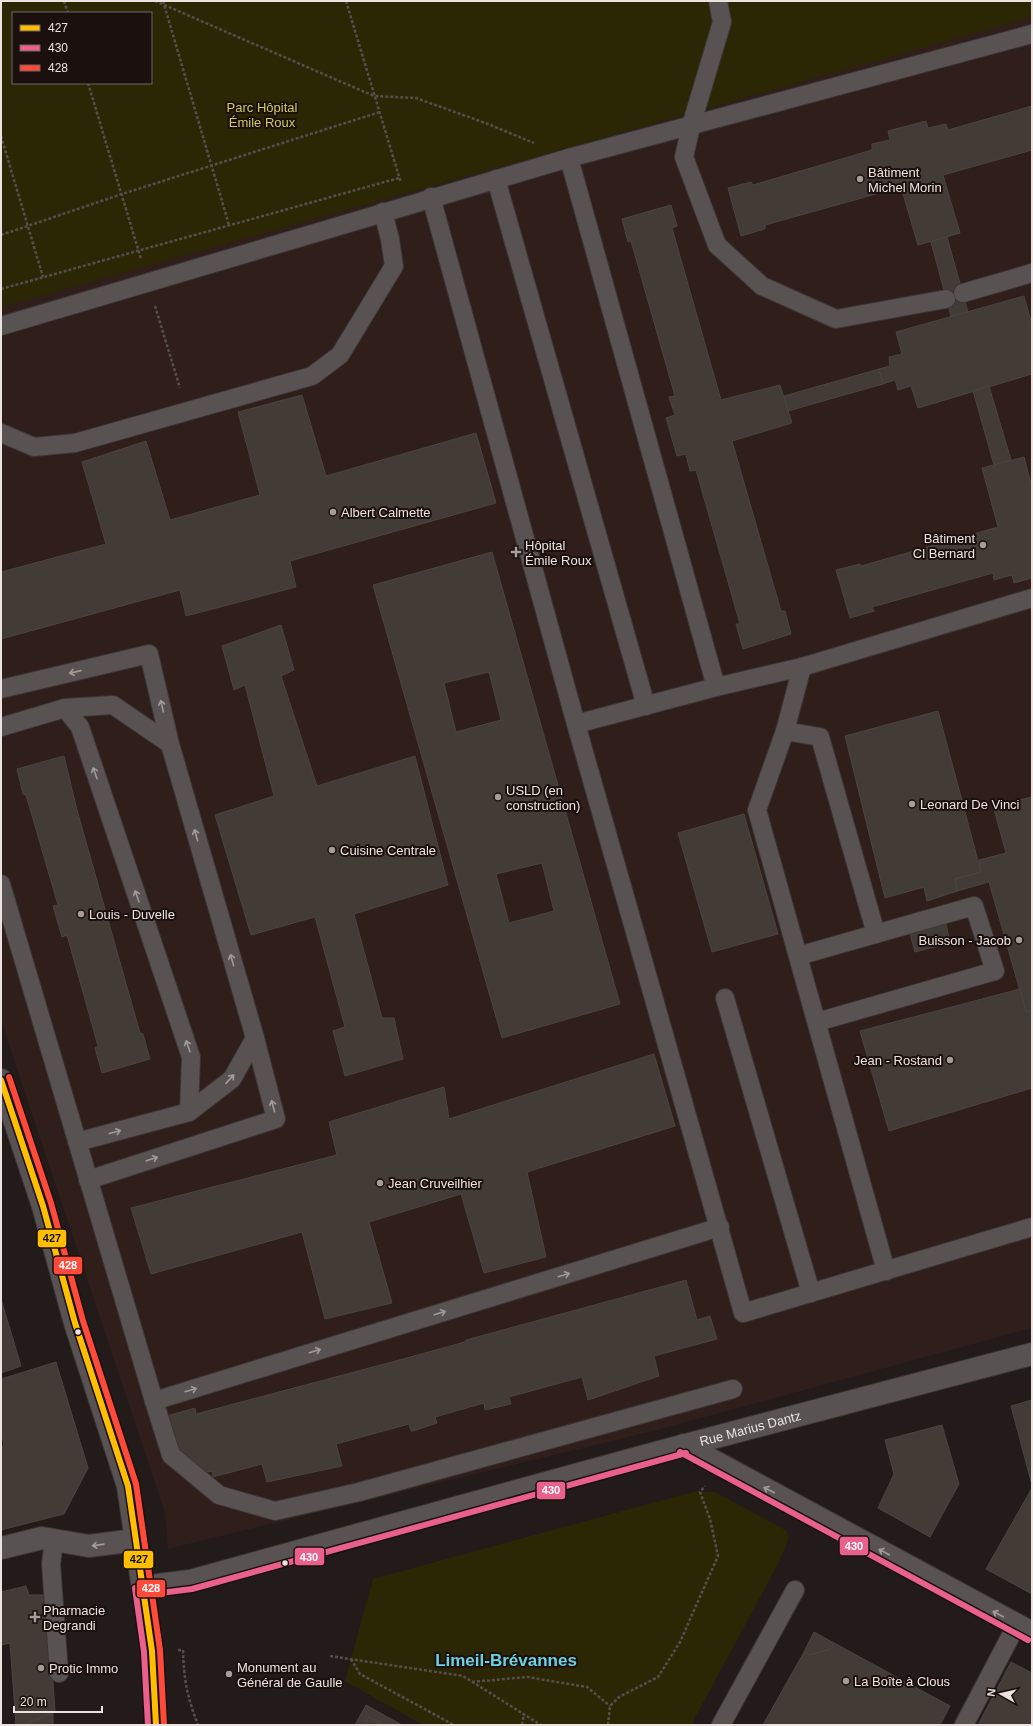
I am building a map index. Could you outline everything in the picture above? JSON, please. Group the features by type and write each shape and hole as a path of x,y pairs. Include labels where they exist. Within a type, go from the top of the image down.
{"street":[{"path":"1,1080 43,1206 75,1323 128,1486 144,1587 152,1651 156,1725"},
{"name":"Rue Marius Dantz","path":"144,1587 190,1581 684,1445 1032,1354"},
{"path":"684,1445 1025,1629"},
{"path":"1,1548 42,1538 89,1546 136,1540"}],"lane":[{"path":"718,1 722,22 691,126 684,157 717,245 762,286 836,319 954,296 1032,273"},
{"path":"1,326 431,197 569,158 1032,34"},
{"path":"569,158 716,687"},
{"path":"496,179 646,706"},
{"path":"431,197 576,724 720,1227 743,1313 1032,1227"},
{"path":"1,434 34,447 75,443 312,376 340,355 394,266 390,239 383,212"},
{"path":"576,724 716,687 802,667 1032,598"},
{"path":"1,689 149,654 170,744 255,1038 276,1119 88,1180"},
{"path":"802,667 785,731 757,810 886,1271"},
{"path":"1,727 65,708 112,705 170,744"},
{"path":"65,708 80,727 191,1057 189,1112"},
{"path":"785,731 820,737 876,934"},
{"path":"1,884 5,914 77,1142 171,1455 219,1495 275,1511 359,1492 733,1389"},
{"path":"798,956 974,906 995,971 816,1022"},
{"path":"725,998 811,1294"},
{"path":"77,1142 189,1112 232,1079 255,1038"},
{"path":"154,1401 720,1227"},
{"path":"54,1540 51,1564 59,1673"},
{"path":"721,1725 795,1590"},
{"path":"964,1725 1025,1629"}],"path":[{"path":"64,1 68,12"},
{"path":"155,1 374,96 416,98 488,124 569,158"},
{"path":"163,1 230,225"},
{"path":"346,1 408,205"},
{"path":"88,84 187,411"},
{"path":"1,235 122,194 380,112"},
{"path":"1,136 43,277"},
{"path":"1,289 399,178"},
{"path":"608,1725 610,1706 619,1697 658,1677 680,1642 718,1556 710,1519 700,1492 712,1478 730,1469"},
{"path":"174,1650 183,1650 184,1680 188,1700 198,1725"},
{"path":"330,1656 463,1676 541,1725"},
{"path":"351,1659 360,1674 454,1725"},
{"path":"472,1682 527,1677 587,1687 610,1706"},
{"path":"522,1725 524,1714"}],"shaded area":[{"name":"Hôpital Émile Roux","path":"1,1 1032,1 1032,1328 657,1430 168,1549 165,1513 1,1021"}],"green space":[{"name":"Parc Hôpital Émile Roux","path":"1,1 1032,1 1032,17 1,307"},
{"path":"693,1492 715,1492 787,1531 788,1540 778,1564 691,1725 423,1725 345,1681 373,1579"}],"building":[{"name":"Bâtiment Michel Morin","path":"1032,106 1032,150 943,175 960,233 918,245 901,187 765,225 765,229 741,236 728,188 751,182 753,185 872,150 872,144 890,140 888,131 926,121 928,128 946,124 948,130"},
{"path":"671,205 677,226 672,228 721,400 780,385 792,423 732,441 781,611 785,611 791,634 743,649 736,624 740,624 696,470 690,471 686,454 677,456 666,418 675,415 669,397 675,396 631,241 628,242 622,219"},
{"path":"947,237 968,312 951,316 931,242"},
{"path":"1024,296 1032,325 1032,374 918,408 911,386 898,390 895,380 883,384 879,369 890,366 889,357 902,354 896,332"},
{"path":"879,369 883,384 788,411 784,396"},
{"path":"989,386 1011,460 994,465 973,391"},
{"name":"Albert Calmette","path":"302,395 326,476 476,433 496,503 290,561 296,587 186,616 180,590 1,639 1,572 106,544 82,462 146,441 170,520 260,495 238,412"},
{"name":"Bâtiment Cl Bernard","path":"1024,457 1032,487 1032,578 1014,583 1012,575 994,580 993,573 872,607 874,611 850,618 836,570 860,564 861,566 998,527 982,468"},
{"name":"USLD (en construction)","path":"492,552 620,1004 502,1038 373,585","holes":["489,672 501,720 456,732 444,683","542,863 554,911 509,923 496,874"]},
{"name":"Cuisine Centrale","path":"281,625 294,670 281,676 317,786 415,756 448,885 354,914 382,1018 394,1018 403,1059 345,1076 333,1031 345,1027 315,917 251,935 215,815 274,796 245,685 234,690 222,646"},
{"name":"Leonard De Vinci","path":"938,711 981,872 955,879 957,891 927,901 924,887 885,898 845,736"},
{"name":"Louis - Duvelle","path":"64,756 77,810 140,1033 143,1034 150,1059 102,1073 95,1048 98,1046 67,935 62,937 53,906 58,905 26,795 23,794 17,769"},
{"name":"Buisson - Jacob","path":"1032,797 1032,1010 1026,1012 989,882 957,891 955,879 981,872 979,860 1006,853 993,806"},
{"path":"744,814 778,934 712,952 678,833"},
{"path":"946,924 950,943 915,952 910,933"},
{"name":"Jean - Rostand","path":"1020,989 1026,1012 1032,1010 1032,1088 889,1131 860,1031"},
{"name":"Jean Cruveilhier","path":"654,1054 675,1126 527,1172 546,1257 484,1273 461,1194 369,1222 392,1303 325,1319 302,1232 151,1274 131,1208 337,1155 329,1122 444,1087 449,1119"},
{"path":"686,1280 697,1320 710,1316 717,1339 654,1356 659,1376 588,1400 582,1377 509,1397 511,1404 485,1410 484,1403 435,1417 437,1423 413,1431 411,1431 409,1424 336,1444 342,1466 267,1482 262,1464 213,1477 212,1471 200,1474 176,1451 167,1416 195,1408 196,1414 392,1362 465,1342 466,1340"},
{"path":"1,1299 21,1366 1,1373"},
{"path":"56,1362 88,1468 64,1514 1,1530 1,1450 4,1444 1,1434 1,1379"},
{"path":"1032,1400 1032,1485 1011,1406"},
{"path":"942,1425 959,1484 930,1537 878,1508 894,1474 885,1440"},
{"path":"1032,1488 1032,1594 986,1569"},
{"path":"26,1586 29,1595 47,1595 55,1711 25,1725 16,1725 10,1643 1,1645 1,1592"},
{"path":"814,1632 834,1643 830,1649 810,1655 804,1652"},
{"name":"La Boîte à Clous","path":"834,1643 950,1706 940,1725 763,1725 804,1652 810,1655 830,1649"},
{"path":"1011,1662 1032,1673 1032,1725 978,1725"},
{"path":"366,1705 402,1725 383,1725 369,1717 364,1725 355,1725"},
{"path":"53,1712 53,1725 25,1725 47,1715"},
{"path":"369,1717 383,1725 364,1725"}],"transit line":[{"name":"428","path":"9,1077 51,1203 83,1321 136,1484 160,1650 164,1725"},
{"name":"427","path":"1,1080 43,1206 75,1323 128,1486 152,1651 156,1725"},
{"name":"430","path":"680,1452 1028,1640"},
{"name":"430","path":"144,1595 192,1589 686,1453"},
{"name":"430","path":"135,1588 144,1652 148,1725"}],"place":[{"name":"Bâtiment Michel Morin","path":"860,179"},
{"name":"Albert Calmette","path":"333,512"},
{"name":"Bâtiment Cl Bernard","path":"983,545"},
{"name":"Hôpital Émile Roux","path":"516,552"},
{"name":"USLD (en construction)","path":"498,797"},
{"name":"Leonard De Vinci","path":"912,804"},
{"name":"Cuisine Centrale","path":"332,850"},
{"name":"Louis - Duvelle","path":"81,914"},
{"name":"Buisson - Jacob","path":"1019,940"},
{"name":"Jean - Rostand","path":"950,1060"},
{"name":"Jean Cruveilhier","path":"380,1183"},
{"name":"Pharmacie Degrandi","path":"35,1617"},
{"name":"Protic Immo","path":"41,1668"},
{"name":"Monument au Général de Gaulle","path":"229,1674"},
{"name":"La Boîte à Clous","path":"846,1681"}],"district":[{"name":"Limeil-Brévannes","path":"506,1660"}]}
